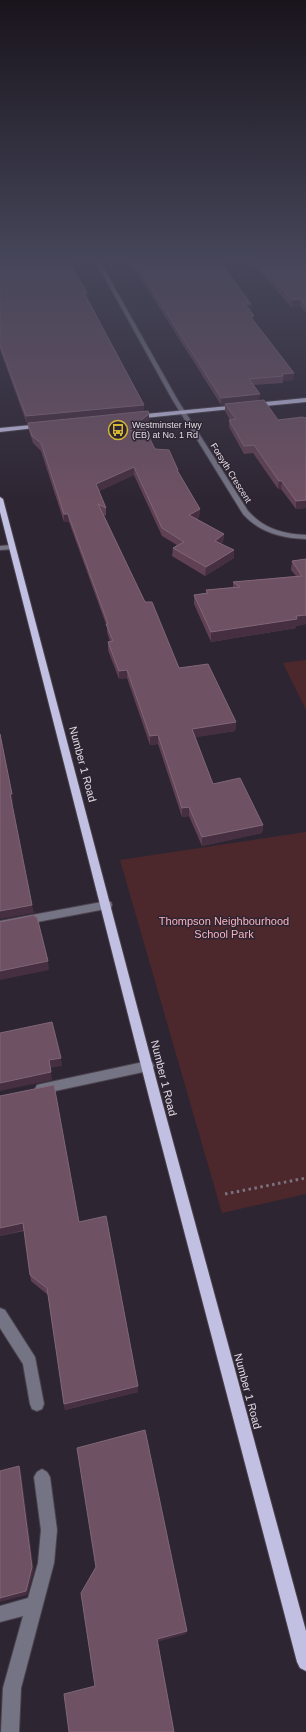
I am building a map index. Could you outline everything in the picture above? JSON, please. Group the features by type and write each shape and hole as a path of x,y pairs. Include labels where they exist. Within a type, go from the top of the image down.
{"main road":[{"path":"127,418 306,400"},
{"path":"0,430 48,426"},
{"name":"Number 1 Road","path":"0,499 306,1662"}],"street":[{"name":"Forsyth Crescent","path":"143,341 183,412 243,509 255,523 270,531 297,537 306,537"},
{"path":"0,548 12,547"},
{"path":"0,925 107,906"},
{"path":"29,1092 148,1066"},
{"path":"0,1315 30,1362 37,1404"},
{"path":"10,1732 12,1688 46,1563 49,1530 42,1478"},
{"path":"0,1614 35,1605"}],"path":[{"path":"225,1194 306,1178"}],"green space":[{"path":"306,660 306,710 283,663"},
{"name":"Thompson Neighbourhood School Park","path":"306,832 306,1194 222,1213 120,860"}],"building":[{"path":"0,341 110,341 144,405 26,416 0,345"},
{"path":"185,341 269,341 294,373 282,374 283,376 249,379 260,394 221,398"},
{"path":"264,400 278,420 302,417 306,418 306,500 296,501 282,481 279,481 254,445 244,446 229,420 236,419 225,404"},
{"path":"148,411 149,414 127,431 145,429 155,449 169,450 177,470 200,509 189,515 224,534 215,541 234,550 206,567 173,548 184,542 162,528 134,467 96,484 106,508 98,504 145,602 152,602 179,668 208,664 236,722 192,729 213,784 240,778 263,825 202,837 189,807 182,808 158,735 150,736 127,670 119,671 108,642 113,641 106,624 108,624 68,514 64,514 41,443 32,436 28,423"},
{"path":"306,559 306,615 296,616 297,619 211,632 194,595 208,593 206,590 240,587 233,582 302,576 292,561"},
{"path":"0,734 12,794 10,794 32,905 0,911"},
{"path":"35,915 35,917 37,917 48,961 0,971 0,922"},
{"path":"52,1022 61,1058 49,1060 51,1072 0,1083 0,1033"},
{"path":"54,1085 79,1222 106,1216 138,1386 64,1404 47,1288 30,1275 23,1223 0,1228 0,1096"},
{"path":"145,1430 187,1631 157,1639 174,1732 69,1732 64,1694 95,1686 81,1593 96,1567 77,1448"},
{"path":"19,1466 32,1567 26,1591 0,1598 0,1471"}],"place":[{"name":"Westminster Hwy (EB) at No. 1 Rd","path":"118,430"}]}
